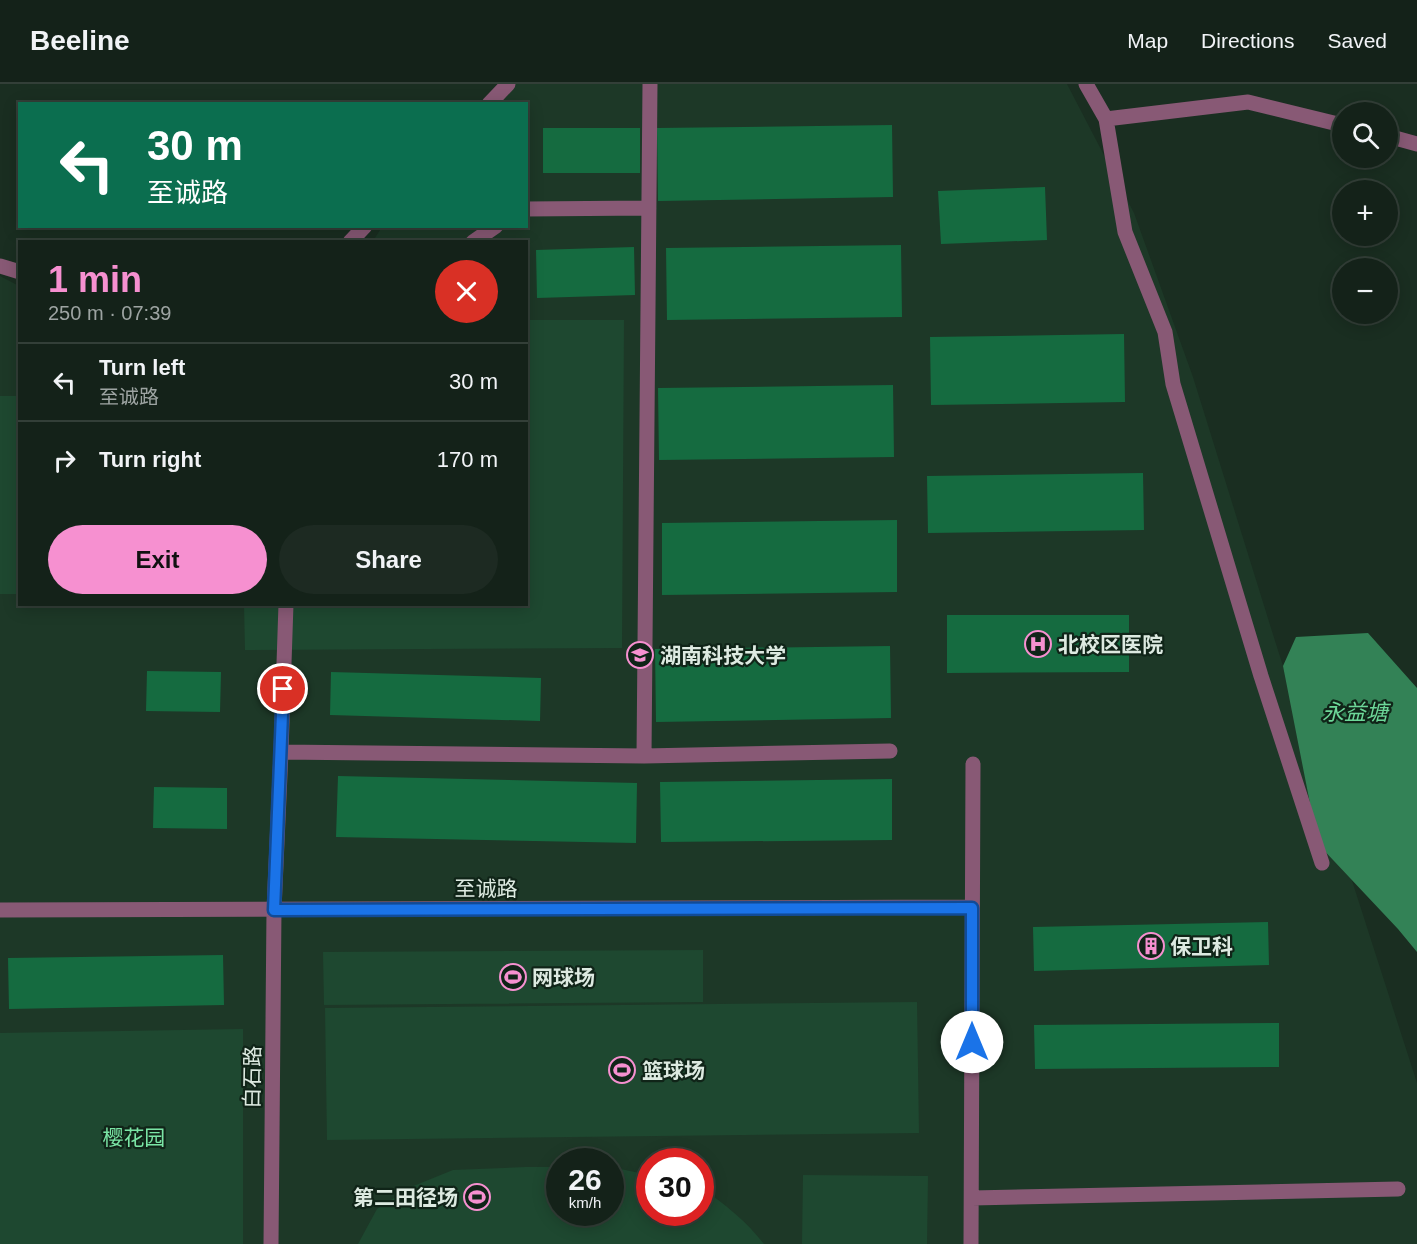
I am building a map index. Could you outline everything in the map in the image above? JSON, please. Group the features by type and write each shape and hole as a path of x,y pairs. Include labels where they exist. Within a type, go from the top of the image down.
{"street":[{"path":"491,102 508,84"},
{"path":"644,756 650,84"},
{"path":"1086,84 1106,118 1125,232 1165,332 1173,384 1261,676 1322,863"},
{"path":"1106,118 1248,102 1332,123"},
{"path":"1398,139 1417,144"},
{"path":"528,209 649,208"},
{"path":"352,240 363,228"},
{"path":"476,240 493,228"},
{"path":"0,266 18,271"},
{"name":"白石路","path":"271,1244 274,910 286,606"},
{"path":"281,752 644,756 890,751"},
{"path":"971,1244 973,764"},
{"name":"至诚路","path":"0,910 972,908"},
{"path":"972,1198 1398,1189"}],"shaded area":[{"name":"湖南科技大学","path":"505,84 1067,84 1134,213 1193,377 1417,1083 1417,1244 0,1244 0,276 18,285 18,606 528,606 528,240 374,240 381,228 528,228 528,102 489,102"}],"green space":[{"path":"528,320 624,320 622,648 245,650 244,606 528,606"},
{"path":"0,396 18,396 18,594 0,594"},
{"name":"网球场","path":"703,950 703,1002 324,1005 323,952"},
{"name":"篮球场","path":"917,1002 919,1133 327,1140 325,1008"},
{"name":"樱花园","path":"243,1029 243,1244 0,1244 0,1033"},
{"name":"第二田径场","path":"546,1167 546,1226 624,1226 624,1170 636,1172 636,1226 714,1226 714,1197 735,1213 764,1244 358,1244 377,1209 411,1187 453,1170"},
{"path":"803,1175 928,1176 927,1244 802,1244"}],"water":[{"name":"永益塘","path":"1368,633 1417,688 1417,952 1318,844 1283,666 1296,637"}],"building":[{"path":"892,125 893,197 658,201 657,128"},
{"path":"543,128 640,128 640,173 543,173"},
{"path":"1045,187 1047,240 941,244 938,191"},
{"path":"901,245 902,317 667,320 666,248"},
{"path":"634,247 635,295 537,298 536,250"},
{"path":"1124,334 1125,402 931,405 930,337"},
{"path":"893,385 894,457 659,460 658,388"},
{"path":"1143,473 1144,530 928,533 927,476"},
{"path":"897,520 897,592 662,595 662,523"},
{"name":"北校区医院","path":"947,615 1129,615 1129,672 947,673"},
{"path":"890,646 891,718 656,722 655,649"},
{"path":"147,671 221,672 220,712 146,711"},
{"path":"331,672 541,678 540,721 330,715"},
{"path":"338,776 637,783 636,843 336,837"},
{"path":"892,779 892,840 661,842 660,782"},
{"path":"154,787 227,788 227,829 153,828"},
{"name":"保卫科","path":"1268,922 1269,965 1034,971 1033,927"},
{"path":"223,955 224,1005 9,1009 8,958"},
{"path":"1279,1023 1279,1067 1035,1069 1034,1025"}],"place":[{"name":"北校区医院","path":"1038,644"},
{"name":"湖南科技大学","path":"640,655"},
{"name":"保卫科","path":"1151,946"},
{"name":"网球场","path":"513,977"},
{"name":"篮球场","path":"622,1070"},
{"name":"第二田径场","path":"477,1197"}],"route":[{"path":"283,689 274,910 972,908 972,1042"}]}
